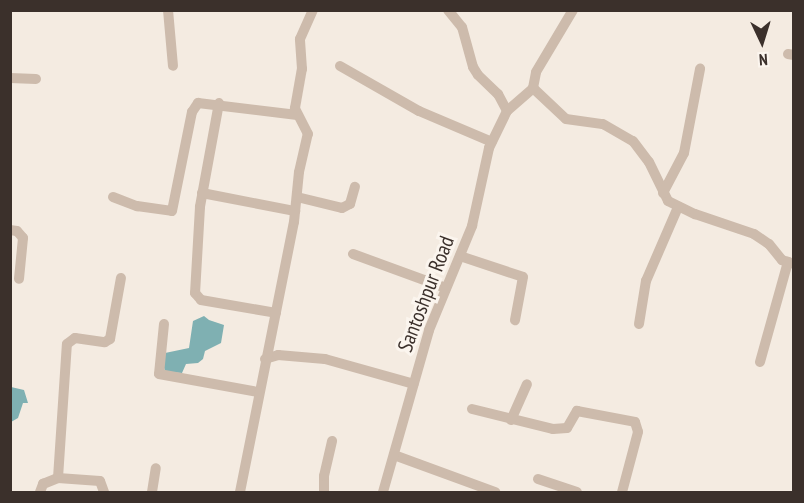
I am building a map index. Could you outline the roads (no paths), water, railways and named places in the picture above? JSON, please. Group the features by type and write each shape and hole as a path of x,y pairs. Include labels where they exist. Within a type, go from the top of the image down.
{"street":[{"path":"168,10 173,66"},
{"path":"240,492 258,392 276,313 295,211 299,172 308,134 295,108 302,69 300,39 313,10"},
{"path":"448,10 462,27 473,67 498,94 507,111 532,88 536,72 573,10"},
{"path":"340,66 419,111 492,142"},
{"path":"663,193 684,153 700,69"},
{"path":"10,78 36,79"},
{"path":"532,88 566,119 603,124 633,141 649,162 668,201 678,207 754,234 791,263 760,362"},
{"path":"113,197 137,206 172,211 194,105 205,102 219,103 297,115"},
{"path":"219,103 202,193 194,280 197,297 276,313"},
{"name":"Santoshpur Road","path":"383,492 429,330 472,226 492,142 507,111"},
{"path":"297,197 342,208 350,204 355,187"},
{"path":"202,193 295,211"},
{"path":"639,324 646,281 678,207"},
{"path":"10,230 17,231 23,238 20,279"},
{"path":"353,254 446,288"},
{"path":"460,256 523,277 515,320"},
{"path":"58,478 67,344 75,338 105,342 110,339 121,278"},
{"path":"164,324 159,374 258,392"},
{"path":"266,359 278,355 325,359 414,384"},
{"path":"511,420 527,384"},
{"path":"472,409 511,420 563,429 570,424 574,413 581,411 635,422 638,432 622,492"},
{"path":"324,492 324,476 332,441"},
{"path":"394,455 495,492"},
{"path":"152,492 156,468"},
{"path":"39,492 43,484 58,478 100,481 104,492"},
{"path":"538,478 577,492"}],"water":[{"path":"204,316 224,325 221,343 205,351 203,359 198,363 186,364 182,373 165,372 162,358 165,353 189,348 193,321"},
{"path":"11,387 24,390 28,403 23,403 18,418 11,422"}]}
